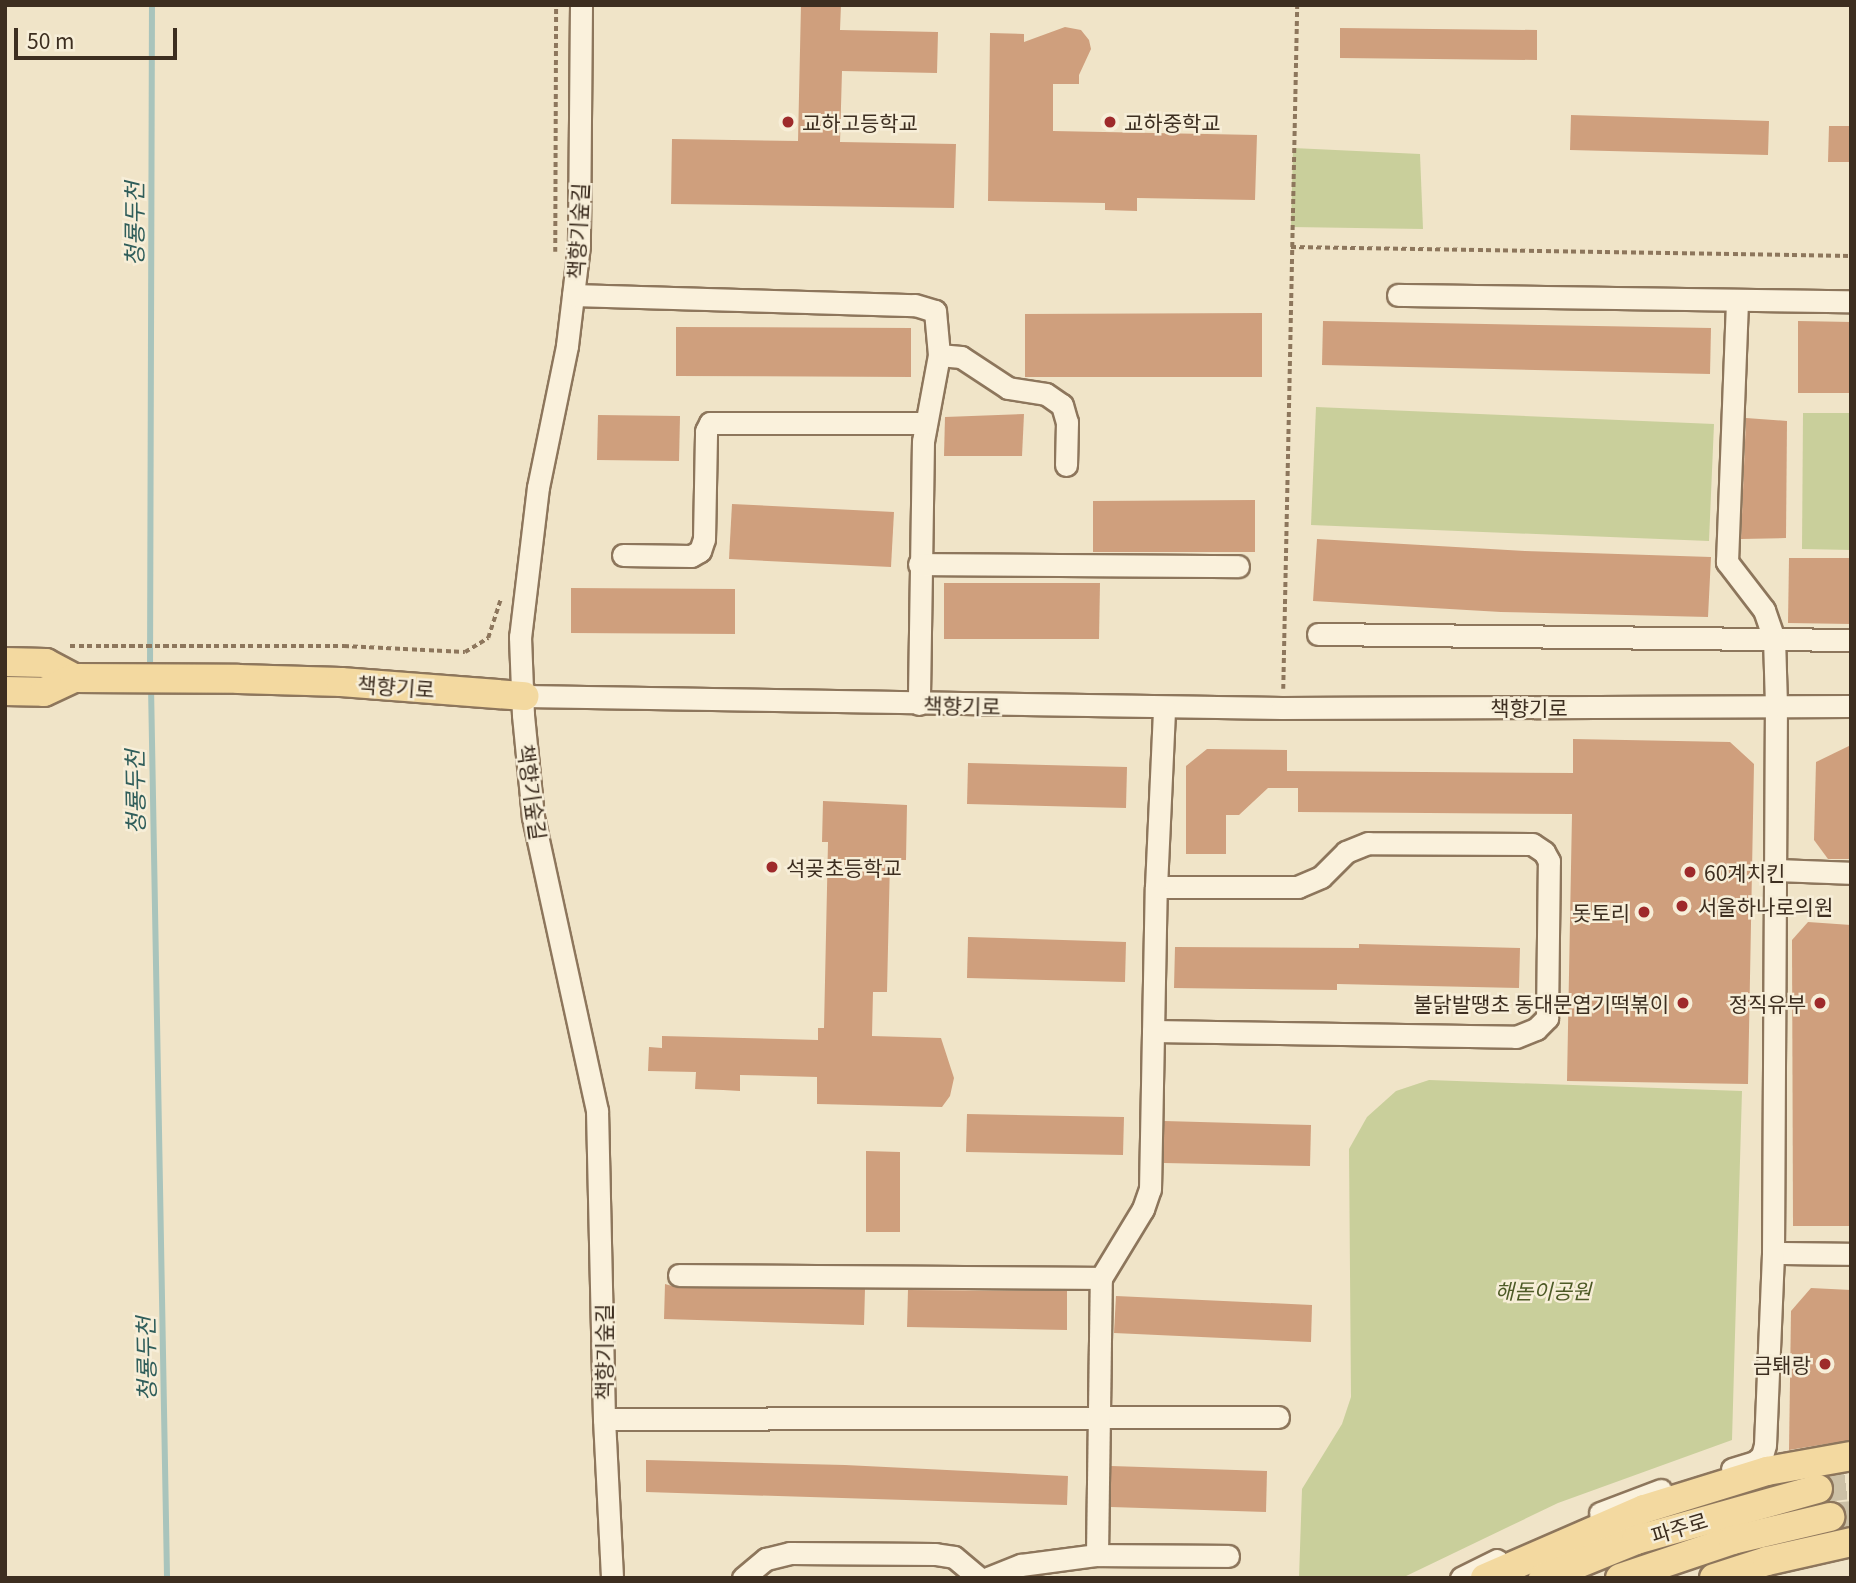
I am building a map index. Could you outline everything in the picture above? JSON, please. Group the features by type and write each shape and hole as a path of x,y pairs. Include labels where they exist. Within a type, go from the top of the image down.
{"main road":[{"name":"책향기로","path":"5,662 46,663 74,678"},
{"name":"책향기로","path":"5,691 44,692 74,678 238,679 341,682 524,696"},
{"path":"1485,1578 1644,1509 1767,1471 1849,1458"},
{"name":"파주로","path":"1544,1578 1636,1540 1818,1489"},
{"name":"파주로","path":"1620,1578 1733,1540 1830,1517"},
{"path":"1714,1578 1850,1542"}],"street":[{"name":"책향기숲길","path":"581,5 579,244 567,346 537,500 520,638 533,817 597,1110 604,1419 612,1578"},
{"path":"573,295 915,304 936,311 939,355 923,441 919,564 919,704"},
{"path":"1398,295 1851,302"},
{"path":"1461,1578 1634,1498 1755,1462 1762,1456 1773,1253 1776,705 1774,639 1764,610 1727,562 1737,300"},
{"path":"939,355 961,357 976,364 1008,388 1046,394 1062,405 1067,422 1066,465"},
{"path":"624,555 691,556 700,551 704,539 706,431 710,422 926,423"},
{"path":"919,564 1238,566"},
{"path":"1318,634 1851,640"},
{"name":"책향기로","path":"524,696 1164,708 1851,706"},
{"path":"1097,1555 1101,1278 1143,1209 1150,1189 1156,887 1164,708"},
{"path":"1153,1031 1516,1037 1536,1029 1547,1018 1549,861 1544,852 1532,844 1368,844 1346,852 1321,877 1298,887 1156,887"},
{"path":"1774,870 1851,873"},
{"path":"1773,1253 1851,1254"},
{"path":"679,1275 1101,1278"},
{"path":"604,1419 1099,1420 1278,1417"},
{"path":"743,1578 766,1559 803,1553 935,1554 954,1557 979,1578"},
{"path":"988,1578 1021,1565 1097,1555 1228,1556"}],"path":[{"path":"555,260 556,5"},
{"path":"1282,708 1297,5"},
{"path":"1291,247 1851,256"},
{"path":"102,646 344,646 465,652 488,638 501,598"}],"green space":[{"path":"1293,148 1420,154 1423,229 1291,227"},
{"path":"1316,407 1714,424 1709,541 1311,525"},
{"path":"1803,413 1851,413 1851,550 1802,549"},
{"name":"해돋이공원","path":"1429,1080 1742,1091 1732,1440 1558,1503 1402,1578 1299,1578 1302,1489 1342,1424 1351,1397 1349,1149 1367,1117 1396,1091"}],"building":[{"path":"801,5 841,5 840,30 938,32 937,73 842,71 840,142 956,144 954,208 671,204 672,139 798,141"},
{"path":"1065,27 1081,30 1089,40 1091,49 1079,75 1079,84 1053,84 1053,131 1257,135 1255,200 1137,198 1137,211 1105,210 1105,203 988,201 990,33 1024,34 1024,42"},
{"path":"1340,28 1537,30 1537,60 1340,58"},
{"path":"1571,115 1769,121 1768,155 1570,150"},
{"path":"1829,126 1851,126 1851,162 1828,162"},
{"path":"1262,313 1262,377 1025,377 1025,314"},
{"path":"1323,321 1711,328 1710,374 1322,365"},
{"path":"1798,321 1851,322 1851,393 1798,393"},
{"path":"676,327 911,328 911,377 676,376"},
{"path":"1024,414 1022,456 944,456 945,417"},
{"path":"598,415 680,416 679,461 597,460"},
{"path":"1746,418 1787,421 1786,538 1741,539"},
{"path":"1255,500 1255,552 1093,552 1093,501"},
{"path":"732,504 894,512 891,567 729,559"},
{"path":"1317,539 1525,551 1711,557 1708,617 1501,612 1313,601"},
{"path":"1789,558 1851,558 1851,624 1788,623"},
{"path":"944,583 1100,583 1099,639 944,639"},
{"path":"571,588 735,589 735,634 571,633"},
{"path":"1573,739 1730,742 1754,764 1748,1084 1567,1081 1572,814 1298,812 1298,788 1268,788 1239,815 1226,815 1226,854 1186,854 1186,766 1207,749 1287,750 1287,771 1573,773"},
{"path":"1851,745 1851,859 1828,859 1814,840 1816,762"},
{"path":"968,763 1127,767 1126,808 967,804"},
{"path":"823,801 907,805 906,860 890,860 887,992 873,992 872,1036 941,1038 954,1078 950,1096 942,1107 817,1104 817,1077 740,1075 740,1091 695,1089 696,1072 648,1071 649,1047 662,1048 662,1036 818,1040 818,1028 824,1028 828,842 822,842"},
{"path":"1808,922 1851,925 1851,1226 1793,1226 1792,940"},
{"path":"968,937 1126,942 1125,982 967,978"},
{"path":"1359,944 1520,948 1519,988 1337,984 1337,990 1174,988 1175,947 1359,948"},
{"path":"967,1114 1124,1117 1123,1155 966,1152"},
{"path":"1164,1121 1311,1125 1310,1166 1164,1163"},
{"path":"866,1151 900,1152 900,1232 866,1232"},
{"path":"665,1284 679,1288 865,1289 864,1325 664,1319"},
{"path":"1811,1288 1851,1290 1851,1440 1789,1450 1791,1311"},
{"path":"908,1290 1067,1291 1067,1330 907,1327"},
{"path":"1116,1296 1312,1305 1311,1342 1114,1333"},
{"path":"646,1460 845,1465 1068,1476 1067,1505 646,1492"},
{"path":"1111,1466 1267,1471 1266,1512 1111,1507"}],"waterway":[{"name":"청룡두천","path":"150,672 152,5"},
{"name":"청룡두천","path":"151,686 167,1578"}],"tunnel":[{"path":"1818,1489 1851,1485"},
{"path":"1830,1517 1851,1515"}],"place":[{"name":"교하고등학교","path":"788,122"},
{"name":"교하중학교","path":"1110,122"},
{"name":"석곶초등학교","path":"772,867"},
{"name":"60계치킨","path":"1690,872"},
{"name":"서울하나로의원","path":"1682,906"},
{"name":"돗토리","path":"1644,912"},
{"name":"불닭발땡초 동대문엽기떡볶이","path":"1683,1003"},
{"name":"정직유부","path":"1820,1003"},
{"name":"금퇘랑","path":"1825,1364"}]}
